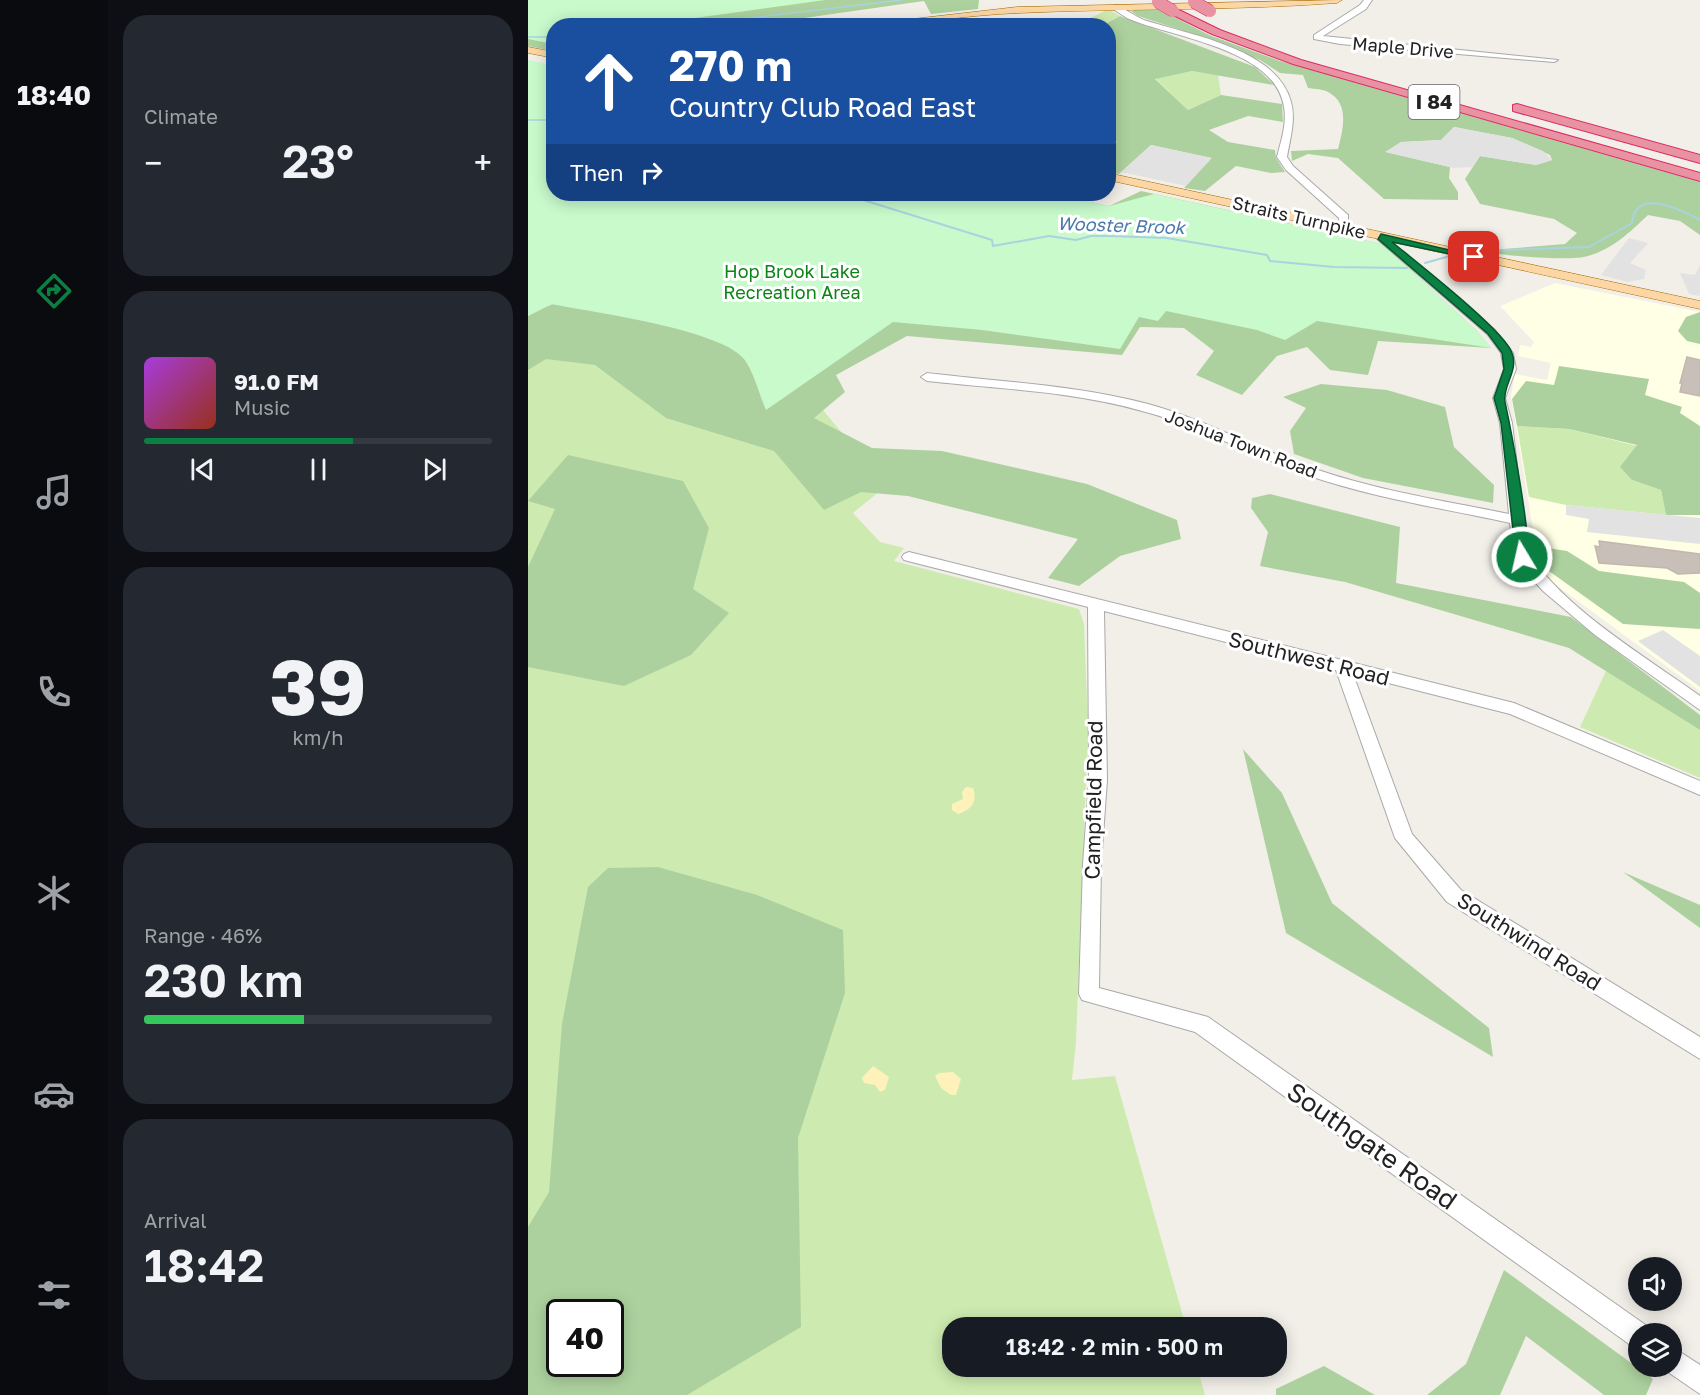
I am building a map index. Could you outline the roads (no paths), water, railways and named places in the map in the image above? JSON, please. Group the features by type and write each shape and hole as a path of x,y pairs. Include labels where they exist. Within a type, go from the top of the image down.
{"highway":[{"name":"I 84","path":"1156,1 1234,39 1297,62 1700,177"},
{"path":"1192,1 1225,18"},
{"path":"1501,104 1700,159"}],"main road":[{"path":"922,18 964,13 1116,7 1264,6 1337,0"},
{"path":"528,50 546,54"},
{"name":"Straits Turnpike","path":"1116,178 1700,305"}],"street":[{"name":"Maple Drive","path":"1368,0 1363,7 1317,36 1340,42 1554,60"},
{"path":"1116,7 1152,24 1242,55 1270,73 1280,83 1287,99 1289,125 1282,157 1289,168 1344,217 1344,227"},
{"path":"1381,237 1500,342 1509,358 1509,374 1499,398 1506,423 1522,557 1536,577 1700,704"},
{"name":"Joshua Town Road","path":"927,377 1142,406 1184,419 1278,461 1336,480 1517,520"},
{"name":"Southwest Road","path":"909,558 1514,709 1700,789"},
{"name":"Campfield Road","path":"1089,994 1092,864 1098,780 1096,606"},
{"name":"Southwind Road","path":"1343,668 1404,838 1454,896 1700,1049"},
{"name":"Southgate Road","path":"1089,994 1201,1024 1628,1328"},
{"path":"1682,1367 1700,1381"}],"waterway":[{"path":"748,18 902,0"},
{"path":"528,37 546,37"},
{"name":"Wooster Brook","path":"528,120 546,120"},
{"name":"Wooster Brook","path":"867,201 992,240 993,246 1049,236 1076,240 1091,236 1167,238 1267,255 1270,261 1334,267 1407,268"},
{"name":"Wooster Brook","path":"1475,251 1589,247 1632,223 1635,212 1641,206 1650,203 1670,207 1700,220"},
{"name":"Wooster Brook","path":"1425,263 1450,256"}],"park label":[{"name":"Hop Brook Lake Recreation Area","path":"792,282"}]}
